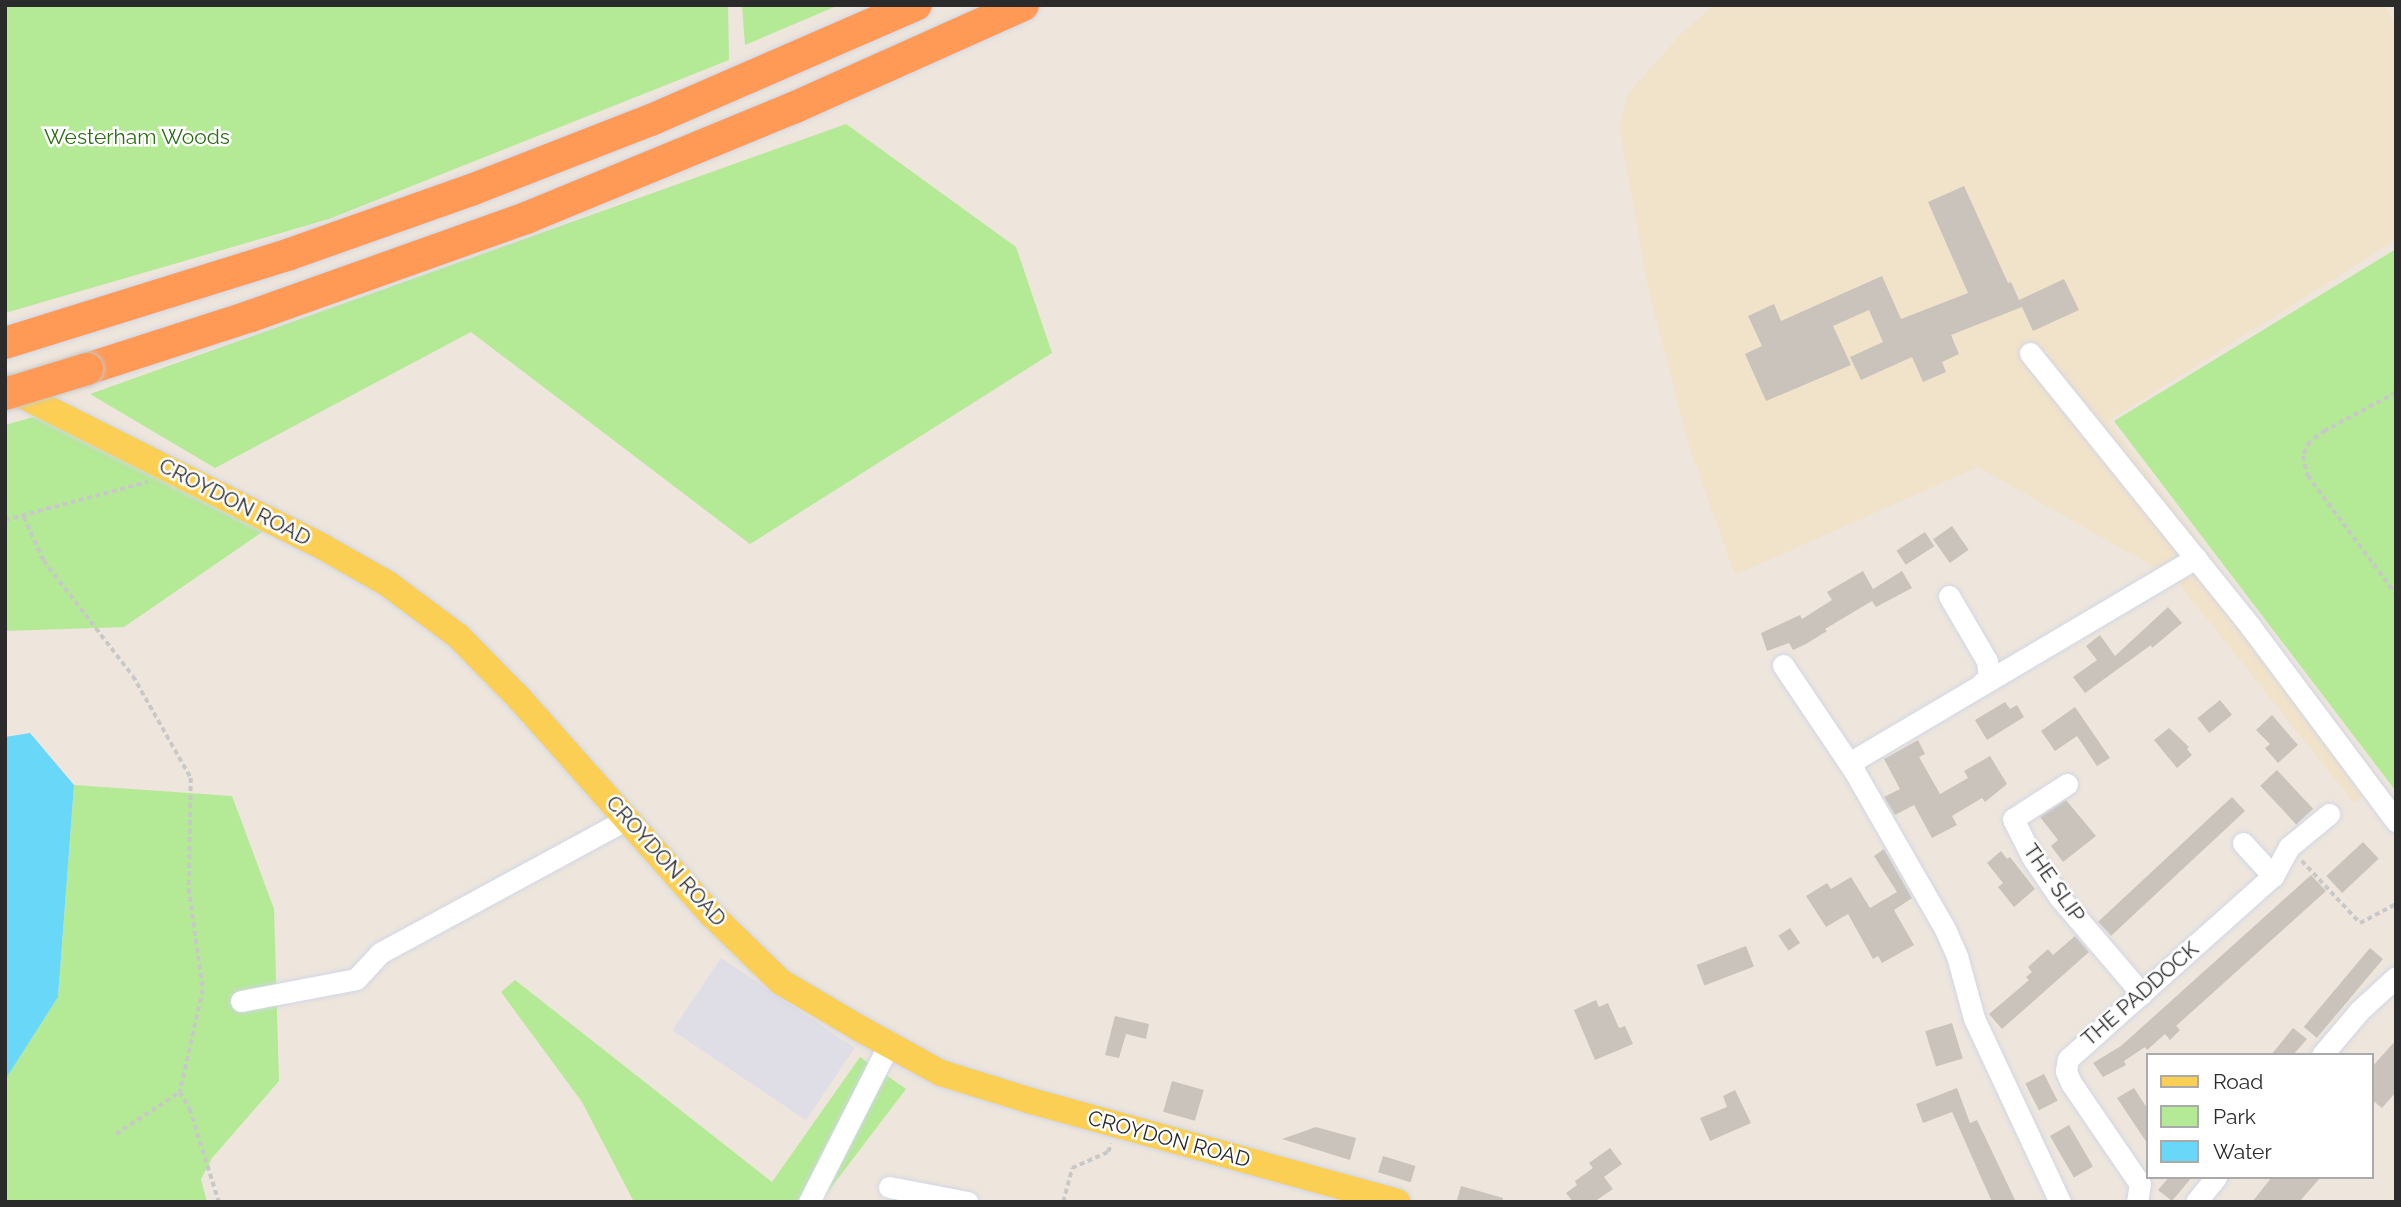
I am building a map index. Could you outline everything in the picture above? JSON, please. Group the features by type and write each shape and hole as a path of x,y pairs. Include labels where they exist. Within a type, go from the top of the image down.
{"highway":[{"path":"10,342 266,262 471,190 662,115 916,5"},
{"path":"5,394 251,316 526,218 793,108 1023,5"}],"main road":[{"name":"CROYDON ROAD","path":"5,387 323,547 377,578 458,636 520,699 711,914 781,982 941,1073 1396,1202"}],"street":[{"path":"2031,353 2196,558 2312,707 2396,821"},
{"path":"1853,769 1856,759 2196,558"},
{"path":"1949,596 1987,661 1989,677 1982,683"},
{"path":"1783,665 1853,769 1945,929 1957,956 1974,1018 2060,1202"},
{"name":"THE SLIP","path":"2067,784 2013,819 2032,857 2060,898 2142,994"},
{"path":"2289,847 2329,814"},
{"path":"241,1002 356,979 380,953 627,819"},
{"path":"2243,843 2273,876"},
{"name":"THE PADDOCK","path":"2137,1202 2140,1184 2071,1083 2066,1071 2068,1059 2273,876 2289,847"},
{"path":"2324,1053 2359,1011 2396,977"},
{"path":"810,1202 889,1044"},
{"path":"2196,1202 2214,1179"},
{"path":"889,1187 968,1202"}],"path":[{"path":"2396,393 2325,431 2310,442 2303,456 2308,475 2396,594"},
{"path":"5,520 180,473"},
{"path":"24,517 44,562 133,676 191,778 189,889 203,990 180,1092 190,1109 219,1202"},
{"path":"2289,847 2360,923 2396,904"},
{"path":"116,1134 180,1092"},
{"path":"1063,1202 1072,1168 1108,1152 1117,1125"}],"shaded area":[{"path":"1714,5 2385,5 2396,25 2396,240 2108,421 2381,780 2354,803 2175,579 1978,467 1735,575 1689,446 1649,293 1619,126 1629,92 1683,32"},
{"path":"721,958 854,1048 806,1120 672,1030"}],"green space":[{"name":"Westerham Woods","path":"5,5 728,5 729,60 329,219 5,313"},
{"path":"742,5 839,5 745,45"},
{"path":"846,124 1016,247 1052,353 750,544 471,332 215,468 90,394"},
{"path":"2396,249 2396,790 2395,790 2114,421"},
{"path":"37,416 265,530 124,627 5,631 5,425"},
{"path":"74,785 232,796 274,909 279,1081 212,1158 201,1179 207,1202 5,1202 5,1080 58,997"},
{"path":"515,980 772,1182 860,1057 906,1089 820,1202 634,1202 582,1102 501,992"}],"water":[{"path":"30,733 74,785 58,997 5,1080 5,737"}],"building":[{"path":"1964,186 2008,283 2011,282 2019,300 2064,279 2079,310 2033,331 2022,307 1951,335 1959,354 1942,362 1946,372 1923,382 1912,357 1861,380 1850,357 1883,342 1869,310 1833,326 1851,365 1766,401 1745,354 1762,346 1748,316 1774,304 1781,321 1882,276 1901,319 1968,293 1928,202"},
{"path":"1952,526 1969,550 1950,563 1933,539"},
{"path":"1925,532 1934,546 1906,565 1896,551"},
{"path":"1863,571 1873,589 1902,571 1912,588 1876,607 1872,601 1793,650 1789,643 1767,651 1761,633 1800,615 1802,619 1832,600 1827,592"},
{"path":"2168,607 2182,623 2152,648 2151,645 2085,693 2073,677 2097,660 2086,646 2100,635 2115,656"},
{"path":"2220,700 2232,715 2209,733 2197,718"},
{"path":"2005,702 2010,709 2017,705 2024,717 1987,740 1975,720"},
{"path":"2075,707 2110,758 2097,766 2077,736 2055,751 2041,731"},
{"path":"2272,715 2298,745 2278,763 2265,748 2270,744 2256,730"},
{"path":"2169,728 2189,747 2187,749 2192,755 2177,768 2154,740"},
{"path":"1918,740 1925,754 1919,757 1940,794 1968,778 1964,771 1990,756 2007,784 1985,802 1982,798 1952,816 1957,825 1932,838 1914,805 1895,815 1884,797 1900,789 1884,759"},
{"path":"2277,770 2313,809 2296,824 2260,786"},
{"path":"2232,797 2245,811 2111,936 2098,922"},
{"path":"2066,800 2096,836 2063,862 2051,846 2058,840 2040,817"},
{"path":"2363,842 2379,859 2342,893 2326,876"},
{"path":"1884,849 1912,898 1894,910 1914,945 1882,963 1878,956 1873,959 1848,914 1826,927 1806,896 1827,883 1831,889 1851,877 1870,908 1897,892 1874,856"},
{"path":"2001,851 2007,859 2010,857 2035,889 2014,907 1998,887 2003,883 1987,863"},
{"path":"2311,875 2326,891 2176,1026 2180,1030 2170,1040 2165,1034 2147,1050 2145,1047 2124,1061 2126,1065 2103,1077 2093,1063 2121,1046"},
{"path":"1790,928 1800,943 1788,951 1778,936"},
{"path":"2075,936 2089,952 2002,1029 1989,1014 2029,980 2026,977 2032,972 2028,967 2048,949 2053,955"},
{"path":"1746,946 1754,967 1704,986 1697,965"},
{"path":"2370,948 2383,959 2317,1038 2304,1027"},
{"path":"1596,1000 1599,1007 1608,1003 1619,1028 1625,1026 1633,1044 1595,1060 1574,1010"},
{"path":"1115,1016 1149,1024 1146,1039 1126,1034 1119,1058 1105,1055"},
{"path":"1952,1023 1963,1058 1936,1067 1925,1031"},
{"path":"2293,1028 2307,1039 2295,1053 2273,1053"},
{"path":"2396,1040 2396,1092 2382,1108 2373,1101 2373,1066"},
{"path":"2044,1074 2058,1101 2039,1110 2025,1084"},
{"path":"1172,1081 1204,1090 1195,1121 1163,1112"},
{"path":"1957,1088 1970,1123 1977,1120 2016,1202 1992,1202 1952,1112 1923,1123 1916,1104"},
{"path":"2134,1088 2146,1106 2146,1142 2117,1098"},
{"path":"1735,1090 1751,1123 1710,1141 1700,1118 1727,1107 1723,1096"},
{"path":"2069,1125 2093,1167 2074,1178 2050,1136"},
{"path":"1316,1127 1356,1138 1350,1160 1282,1139"},
{"path":"1610,1148 1622,1164 1604,1177 1613,1189 1594,1202 1573,1202 1566,1193 1577,1185 1575,1181 1593,1168 1589,1163"},
{"path":"1383,1156 1416,1166 1411,1182 1378,1172"},
{"path":"2167,1179 2190,1179 2172,1201 2158,1190"},
{"path":"2270,1179 2319,1179 2299,1202 2252,1202"},
{"path":"1461,1186 1503,1198 1502,1202 1457,1200"}]}
